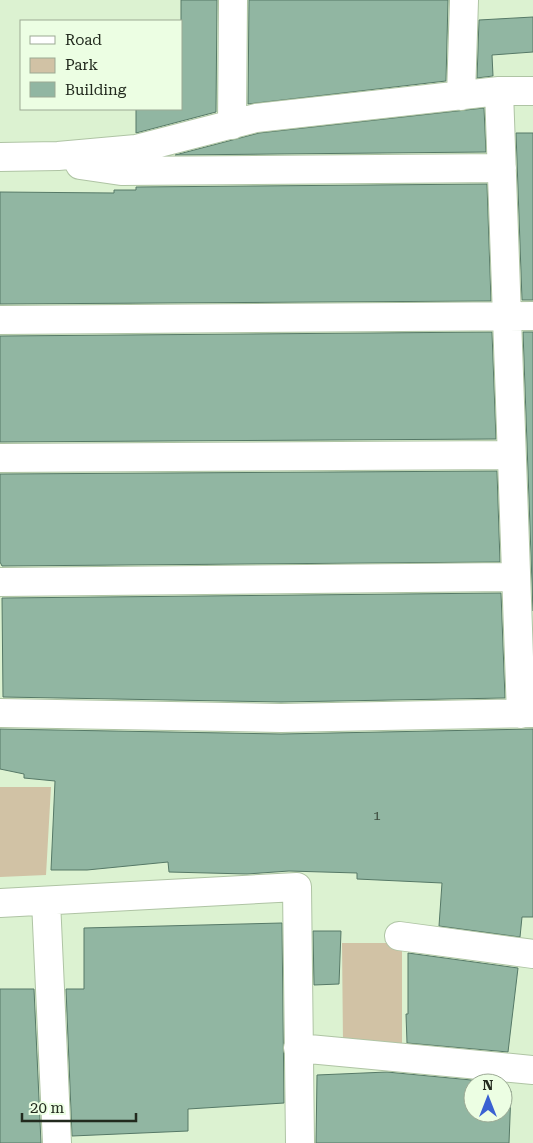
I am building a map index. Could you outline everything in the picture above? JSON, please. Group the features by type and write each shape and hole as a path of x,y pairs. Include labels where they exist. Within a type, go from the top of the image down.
{"street":[{"path":"232,125 233,0"},
{"path":"461,96 464,0"},
{"path":"6,156 58,156 136,149 256,118 499,91 533,91"},
{"path":"0,713 281,718 527,714 516,577 523,528 511,455 520,316 502,168 499,91"},
{"path":"6,156 121,171 502,168"},
{"path":"0,320 520,316"},
{"path":"0,458 511,455"},
{"path":"0,582 516,577"},
{"path":"0,903 297,887 300,1143"},
{"path":"46,900 57,1143"},
{"path":"399,936 533,954"},
{"path":"298,1048 533,1070"}],"green space":[{"path":"0,787 51,787 46,875 0,877"},
{"path":"342,943 402,943 402,1052 343,1044"}],"building":[{"path":"181,0 217,0 216,112 136,133 136,110 182,110"},
{"path":"249,0 448,0 446,81 248,104"},
{"path":"533,17 533,52 492,55 493,76 477,78 479,20"},
{"path":"484,108 486,152 175,155 259,133"},
{"path":"516,133 533,133 533,300 522,300"},
{"path":"487,184 491,301 0,304 0,192 114,193 114,190 136,190 136,187"},
{"path":"492,332 496,439 0,442 0,336"},
{"path":"523,332 533,332 533,611"},
{"path":"497,471 500,562 2,566 0,562 0,474"},
{"path":"501,593 505,698 281,702 3,697 2,598"},
{"path":"0,729 281,734 533,729 533,917 522,917 520,937 439,926 442,883 357,879 357,873 289,871 247,874 169,872 168,862 87,870 51,870 55,781 24,778 24,774 0,769"},
{"path":"282,923 284,1103 188,1109 188,1131 72,1136 66,989 84,989 84,928"},
{"path":"313,931 341,931 339,984 314,985"},
{"path":"408,953 518,968 508,1052 407,1043"},
{"path":"0,989 34,989 41,1143 0,1143"},
{"path":"387,1072 463,1079 463,1123 510,1123 509,1143 316,1143 317,1075"}]}
